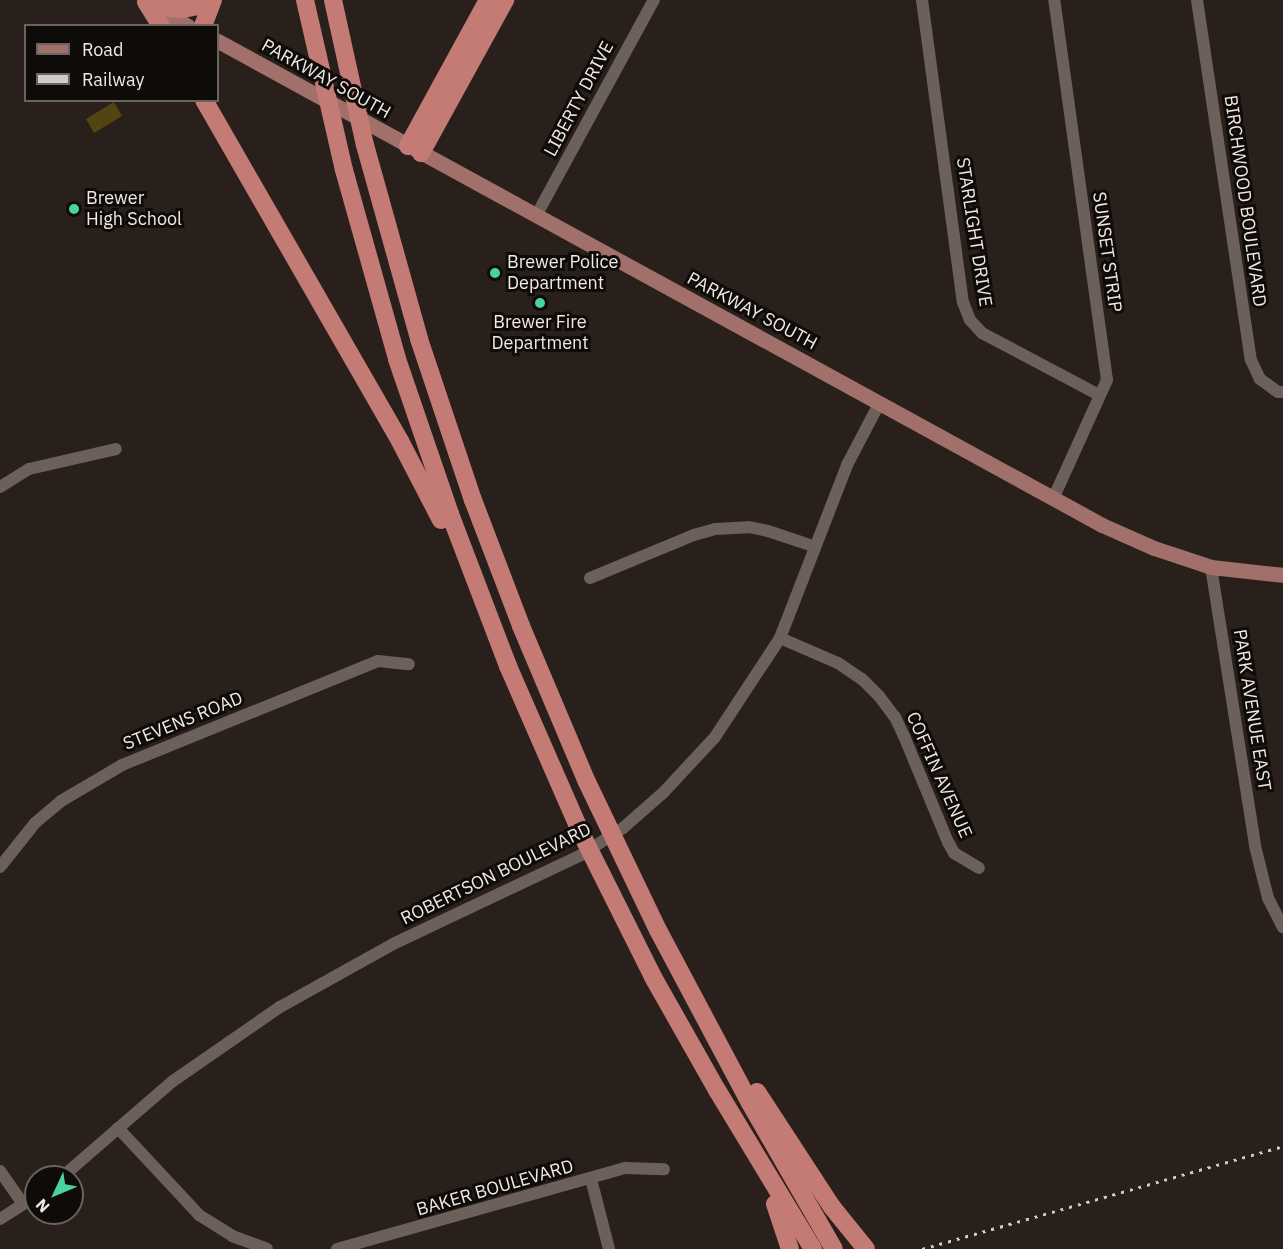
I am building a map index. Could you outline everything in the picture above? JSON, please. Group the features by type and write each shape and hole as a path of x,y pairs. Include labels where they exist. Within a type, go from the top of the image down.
{"highway":[{"path":"148,3 183,9 199,6 208,0"},
{"path":"204,24 213,0"},
{"path":"304,0 344,170 394,348 450,514 508,666"},
{"path":"333,0 350,79 407,297 484,531 573,751 673,959 750,1103 834,1249"},
{"path":"341,0 350,79"},
{"path":"414,149 488,0"},
{"path":"414,149 505,0"},
{"path":"148,3 160,24"},
{"path":"205,102 411,460 508,666 558,781 663,995 733,1118 813,1249"},
{"path":"673,959 817,1185 866,1249"},
{"path":"733,1118 780,1215 790,1249"}],"main road":[{"path":"148,3 185,24"},
{"name":"PARKWAY SOUTH","path":"219,42 1102,525 1154,548 1211,567 1283,575"}],"street":[{"name":"LIBERTY DRIVE","path":"536,216 654,0"},
{"name":"STARLIGHT DRIVE","path":"922,0 963,302 970,320 982,333 1099,395"},
{"name":"SUNSET STRIP","path":"1053,499 1107,380 1054,0"},
{"name":"BIRCHWOOD BOULEVARD","path":"1197,0 1251,360 1260,379 1278,392 1283,392"},
{"name":"ROBERTSON BOULEVARD","path":"76,1165 210,1054 314,987 393,944 565,864 604,841 635,818 709,744 731,716 780,638 813,546 847,465 879,404"},
{"path":"0,488 29,469 116,449"},
{"path":"590,578 694,535 732,527 768,531 813,546"},
{"name":"PARK AVENUE EAST","path":"1211,567 1255,846 1268,898 1283,927"},
{"name":"COFFIN AVENUE","path":"780,638 838,663 862,679 879,696 895,717 954,853 979,868"},
{"name":"STEVENS ROAD","path":"0,867 35,823 52,808 92,780 122,765 378,661 409,664"},
{"path":"118,1128 199,1215 232,1236 267,1249"},
{"name":"BAKER BOULEVARD","path":"337,1249 626,1168 664,1169"},
{"path":"0,1171 23,1204 0,1219"},
{"path":"591,1179 609,1249"}],"shaded area":[{"path":"114,102 122,116 94,133 86,119"}],"railway":[{"path":"922,1249 1283,1146"}],"place":[{"name":"Brewer High School","path":"74,209"},
{"name":"Brewer Police Department","path":"495,273"},
{"name":"Brewer Fire Department","path":"540,303"}]}
